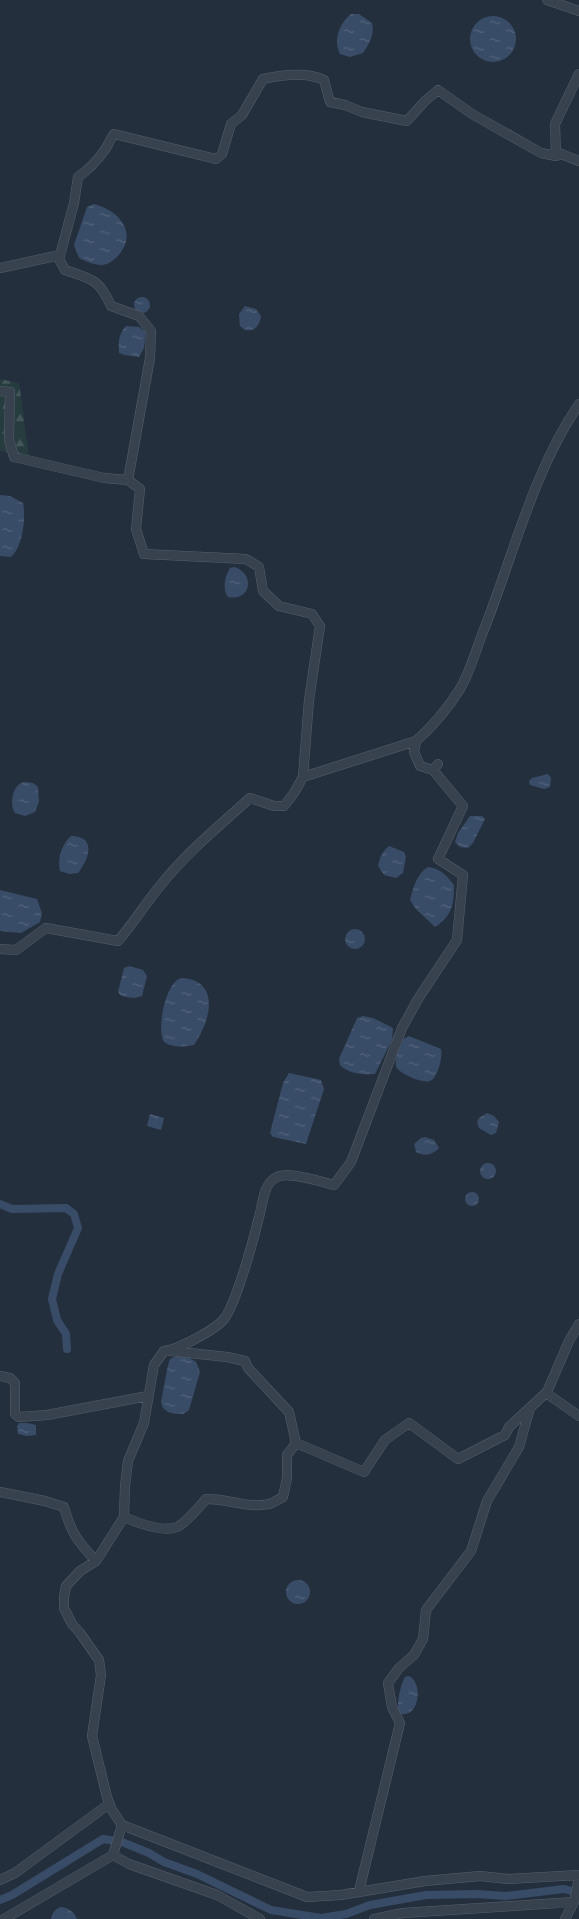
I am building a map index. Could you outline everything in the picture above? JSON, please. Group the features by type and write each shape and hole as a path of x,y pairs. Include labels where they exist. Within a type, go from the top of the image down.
{"street":[{"path":"547,0 579,11"},
{"path":"128,480 150,358 151,331 139,316 111,306 98,283 65,270 59,259 74,203 78,177 90,168 106,150 109,140 114,134 216,159 222,154 231,124 242,115 263,79 282,74 317,76 324,80 330,102 362,112 407,122 425,101 438,90 467,111 541,153 556,156 561,154 579,161"},
{"path":"556,156 555,124 579,74"},
{"path":"0,268 60,255"},
{"path":"0,391 10,392 9,440 14,457 104,478 128,480 140,489 136,529 144,554 246,559 260,567 264,591 279,606 312,614 320,626 309,700 303,777 284,806 274,806 250,798 192,851 159,887 136,920 118,941 46,928 16,950 0,949"},
{"path":"303,777 416,742 437,720 460,688 499,592 544,466 579,404"},
{"path":"171,1350 196,1338 224,1319 233,1301 243,1271 259,1219 266,1188 277,1177 289,1175 334,1185 350,1162 402,1028 418,999 457,940 463,874 438,859 463,806 436,767 420,766 414,752 416,742"},
{"path":"296,1443 364,1472 385,1440 409,1423 458,1459 505,1435 509,1427 546,1393 579,1324"},
{"path":"124,1517 143,1526 178,1527 206,1499 254,1505 269,1504 283,1497 287,1478 287,1455 296,1443 290,1412 248,1368 245,1361 171,1350 164,1351 154,1365 144,1423 128,1461 124,1517 96,1561 80,1571 66,1586 64,1608 72,1624 98,1660 101,1675 92,1736 109,1804 121,1827 307,1897 341,1895 425,1881 480,1876 508,1879 578,1880 574,1900 565,1919"},
{"path":"0,1376 10,1378 15,1383 15,1414 20,1417 46,1415 148,1396"},
{"path":"546,1393 579,1416"},
{"path":"359,1891 400,1723 392,1708 388,1683 399,1668 414,1655 423,1639 426,1610 471,1551 487,1501 519,1447 530,1406"},
{"path":"0,1492 45,1501 64,1507 69,1527 77,1540 96,1561"},
{"path":"0,1880 15,1873 109,1804"},
{"path":"4,1919 113,1855 121,1827"},
{"path":"113,1855 129,1864 217,1895 260,1919"},
{"path":"374,1919 403,1913 574,1900"}],"green space":[{"path":"0,379 19,383 29,457 0,451"}],"water":[{"path":"351,14 359,14 372,23 373,31 363,53 350,57 340,54 337,38 340,27"},
{"path":"498,16 510,22 515,30 515,48 510,56 502,61 488,62 476,56 471,48 470,34 476,22 484,17"},
{"path":"94,204 111,211 123,223 126,231 124,247 115,259 104,265 93,264 79,258 74,245 87,207"},
{"path":"139,297 145,297 150,302 148,311 139,313 134,308 134,302"},
{"path":"245,306 256,309 261,316 258,325 252,330 245,330 240,326 239,314"},
{"path":"126,326 139,327 146,332 144,348 139,357 119,353 120,338"},
{"path":"0,495 10,496 23,503 23,532 18,546 11,557 0,556"},
{"path":"235,567 246,576 248,587 241,596 228,597 225,590 226,579 230,568"},
{"path":"548,774 551,778 550,787 544,789 530,785 529,781 532,778"},
{"path":"24,782 33,783 38,787 39,802 35,812 25,816 15,813 12,805 14,791"},
{"path":"470,816 482,816 485,819 473,843 468,848 460,847 455,842 458,833"},
{"path":"71,836 85,840 88,844 88,849 85,861 78,873 70,874 60,871 59,862 63,847"},
{"path":"389,846 404,852 406,857 403,873 396,878 384,875 378,866 382,855"},
{"path":"428,867 440,871 454,885 451,909 441,923 435,927 416,909 410,900 418,877"},
{"path":"0,890 37,899 42,913 40,922 21,933 0,931"},
{"path":"355,929 362,932 365,939 362,946 355,949 348,946 345,939 348,932"},
{"path":"129,966 143,970 147,976 142,996 136,998 120,995 118,992 124,968"},
{"path":"181,978 194,981 203,986 209,1004 208,1014 200,1036 194,1045 171,1045 164,1042 162,1035 162,1017 167,996 176,981"},
{"path":"363,1016 373,1018 393,1028 392,1040 375,1074 356,1073 340,1065 339,1059 357,1018"},
{"path":"409,1036 441,1049 439,1066 435,1076 430,1081 422,1081 411,1077 401,1072 396,1066 397,1056 403,1039"},
{"path":"289,1073 321,1080 324,1089 306,1144 273,1137 270,1133 283,1083"},
{"path":"487,1113 494,1116 499,1122 496,1133 491,1135 479,1128 477,1122 479,1118"},
{"path":"150,1114 164,1118 161,1130 147,1126"},
{"path":"425,1137 434,1140 439,1148 428,1155 416,1152 414,1144"},
{"path":"488,1163 494,1165 496,1171 494,1177 488,1179 482,1177 480,1171 482,1165"},
{"path":"469,1192 475,1192 479,1199 475,1206 469,1206 465,1202 465,1196"},
{"path":"179,1355 185,1355 196,1362 200,1372 189,1410 183,1414 168,1412 163,1408 161,1402 170,1359"},
{"path":"19,1423 36,1425 36,1435 18,1434 17,1426"},
{"path":"298,1580 306,1584 310,1592 306,1600 298,1604 290,1600 286,1592 290,1584"},
{"path":"409,1676 417,1686 417,1701 410,1712 405,1714 398,1713 398,1699 402,1685 405,1677"},
{"path":"61,1907 71,1911 77,1919 51,1919 54,1912"}],"waterway":[{"path":"0,1204 12,1209 66,1208 74,1214 78,1228 58,1274 52,1299 57,1320 66,1334 67,1349"},
{"path":"0,1900 12,1895 103,1839 122,1842 149,1853 164,1862 197,1874 271,1910 321,1918 346,1914 370,1905 426,1895 477,1894 506,1896 564,1889 579,1893"}]}
